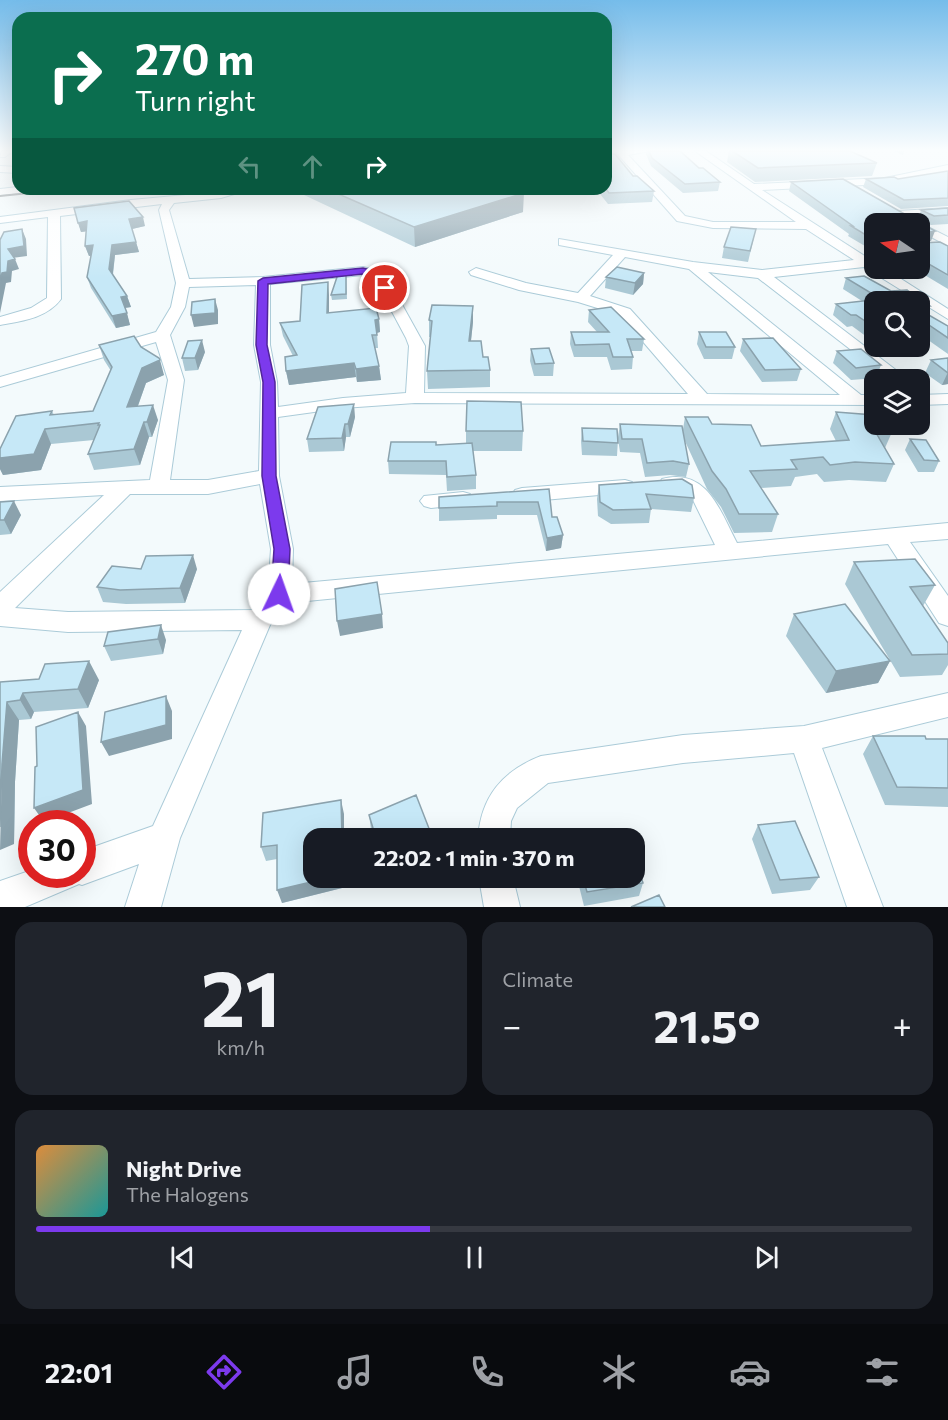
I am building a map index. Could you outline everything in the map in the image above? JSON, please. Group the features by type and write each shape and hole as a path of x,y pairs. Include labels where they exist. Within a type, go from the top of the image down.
{"street":[{"path":"658,193 681,219 741,227 809,226"},
{"path":"761,193 851,252 864,255"},
{"path":"0,220 54,215 131,203 221,195"},
{"path":"0,382 162,335 178,307 183,283 164,210 170,200"},
{"path":"895,213 893,212 948,211"},
{"path":"0,321 38,311 54,299 54,215"},
{"path":"930,232 948,243"},
{"path":"563,242 693,266 762,274 864,258"},
{"path":"930,247 948,243"},
{"path":"581,298 621,254"},
{"path":"693,266 864,398"},
{"path":"183,283 263,281 363,271 379,274 417,346 415,398"},
{"path":"476,272 538,291 581,298 625,312 703,400"},
{"path":"762,274 887,369"},
{"path":"900,279 948,315"},
{"path":"143,907 164,838 259,620 279,594 282,549 269,476 269,382 262,345 263,281"},
{"path":"159,486 176,380 162,335"},
{"path":"270,413 343,403 415,398 864,400"},
{"path":"930,398 948,399"},
{"path":"0,494 125,487 208,487 269,476"},
{"path":"431,501 670,484 684,485 700,495 729,550"},
{"path":"0,607 125,487"},
{"path":"279,594 948,531"},
{"path":"893,535 948,616"},
{"path":"0,616 68,622 259,620"},
{"path":"495,828 495,821 505,797 541,770 683,749 804,739 948,705"},
{"path":"804,739 865,907"},
{"path":"96,863 164,838"},
{"path":"0,899 29,888"},
{"path":"498,888 502,907"}],"building":[{"path":"807,193 868,193 903,213 864,213 864,234 851,226 853,226"},
{"path":"892,193 948,193 948,198 904,200"},
{"path":"341,195 518,195 414,227"},
{"path":"129,201 143,217 129,219 136,242 112,245 109,269 127,296 121,297 127,313 112,316 87,277 93,245 85,246 87,221 78,223 74,208"},
{"path":"948,208 948,215 934,216 921,210"},
{"path":"731,227 756,229 750,251 724,247"},
{"path":"22,229 24,246 8,249 15,259 8,261 7,272 2,273 0,282 0,240 4,232"},
{"path":"940,242 948,246 948,275 930,265 930,243"},
{"path":"617,267 644,273 635,283 606,277"},
{"path":"346,273 346,294 331,295 338,274"},
{"path":"864,276 864,279 869,279 891,291 868,291 846,278"},
{"path":"328,282 327,313 376,308 379,319 375,320 377,335 372,335 379,366 356,369 354,363 286,371 285,357 297,355 280,323 300,321 302,285"},
{"path":"215,299 215,313 191,315 192,302"},
{"path":"864,301 864,320 856,315 851,315 836,304"},
{"path":"432,305 473,306 469,341 481,341 483,357 488,357 490,370 427,371 432,321 429,320"},
{"path":"611,307 644,339 627,339 633,357 613,357 609,344 575,345 571,332 609,332 589,310"},
{"path":"930,316 948,326 948,338 930,326"},
{"path":"699,332 726,332 735,347 706,347"},
{"path":"134,336 141,347 160,360 142,368 127,407 153,405 134,449 88,454 99,423 45,429 34,454 0,458 0,449 16,416 52,411 50,415 93,411 112,367 99,345"},
{"path":"773,338 801,369 765,370 743,339"},
{"path":"202,340 195,358 182,358 188,341"},
{"path":"549,348 554,363 535,364 531,349"},
{"path":"861,349 864,351 864,357 871,357 881,365 856,368 837,351"},
{"path":"948,358 948,373 931,360"},
{"path":"467,401 521,402 523,431 466,431"},
{"path":"354,404 348,424 345,424 342,438 307,439 318,407"},
{"path":"836,412 864,414 864,435 877,435 894,464 855,462 830,465 823,457 791,460 797,469 750,471 778,514 739,514 726,489 712,471 685,417 708,417 712,424 751,425 761,446 849,440"},
{"path":"620,424 682,426 689,464 673,461 647,463 642,439 622,439"},
{"path":"582,428 617,429 618,443 583,441"},
{"path":"910,439 926,440 939,461 924,460"},
{"path":"391,442 436,442 436,445 472,443 476,475 447,477 446,461 388,461"},
{"path":"682,479 692,485 694,498 646,494 651,509 613,510 600,502 599,485"},
{"path":"549,489 552,517 557,517 563,535 547,538 538,502 497,502 497,506 439,508 439,497"},
{"path":"14,501 4,520 0,520 0,502"},
{"path":"193,555 180,588 120,590 97,587 112,566 141,569 146,556"},
{"path":"915,559 935,585 910,587 948,643 948,654 912,655 854,562"},
{"path":"377,582 382,614 337,621 335,589"},
{"path":"845,604 890,661 836,671 794,614"},
{"path":"161,625 158,639 104,646 108,632"},
{"path":"89,661 78,689 23,693 20,700 7,702 0,827 0,682 39,679 45,664"},
{"path":"166,696 166,725 101,742 105,712"},
{"path":"78,712 83,790 34,808 35,767 37,766 36,727"},
{"path":"873,736 925,736 926,739 948,739 948,788 897,787"},
{"path":"416,795 429,828 373,828 369,815"},
{"path":"341,800 342,828 303,828 303,884 277,890 277,845 261,847 263,813"},
{"path":"795,821 819,877 780,880 758,825"},
{"path":"586,888 612,888 587,892"},
{"path":"659,895 665,907 631,907"}],"railway":[{"path":"0,196 12,195"}],"route":[{"path":"279,594 282,549 269,476 269,382 262,345 263,281 304,279 363,271 379,274 385,288"}]}
